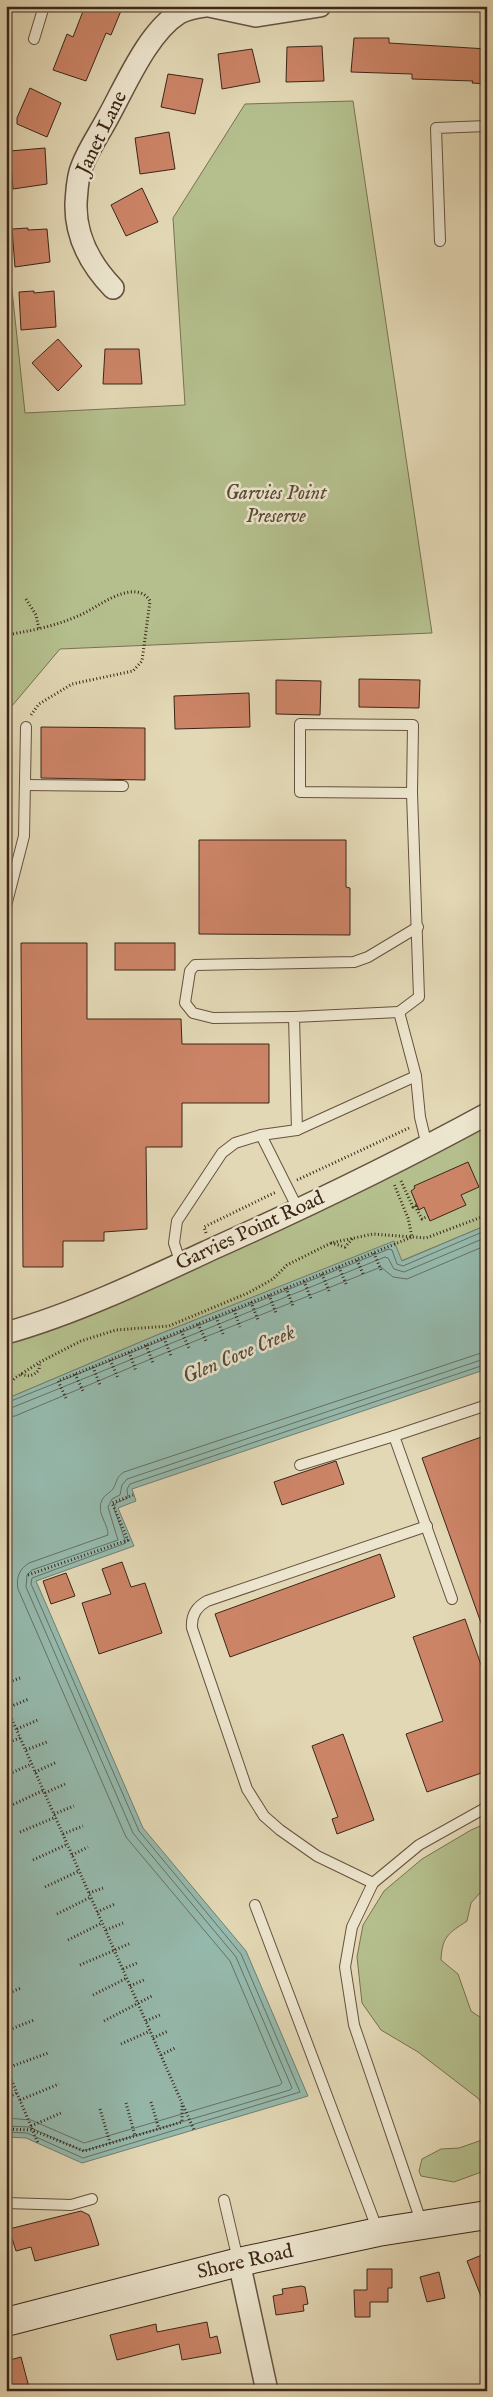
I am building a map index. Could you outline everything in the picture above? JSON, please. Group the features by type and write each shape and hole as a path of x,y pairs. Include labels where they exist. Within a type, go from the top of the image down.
{"main road":[{"name":"Shore Road","path":"6,2322 238,2262 378,2232 487,2215"}],"street":[{"name":"Janet Lane","path":"113,288 97,271 86,252 78,224 76,206 81,167 146,50 162,29 179,14 194,7 205,6"},
{"path":"209,6 256,16 320,6"},
{"name":"Garvies Point Road","path":"6,1333 48,1320 181,1264 427,1146 487,1114"},
{"path":"238,2262 266,2391"}],"lane":[{"path":"34,38 44,6"},
{"path":"440,241 436,128 487,126"},
{"path":"412,793 300,792 300,724 413,725 412,793 418,926 419,997 399,1012 294,1017 213,1018 193,1013 185,1002 190,971 195,965 354,962 368,957 418,926"},
{"path":"6,906 24,836 26,726"},
{"path":"25,785 123,786"},
{"path":"399,1012 416,1076 427,1146"},
{"path":"294,1017 297,1130"},
{"path":"181,1264 174,1243 177,1221 222,1153 235,1143 260,1136 297,1130 416,1076"},
{"path":"260,1136 298,1209"},
{"path":"300,1465 394,1436 487,1404"},
{"path":"394,1436 452,1599"},
{"path":"373,1883 317,1856 280,1830 264,1816 247,1789 192,1628 192,1620 198,1607 207,1601 426,1526"},
{"path":"422,2225 354,2025 345,1967 352,1927 373,1883 419,1845 487,1807"},
{"path":"255,1905 378,2232"},
{"path":"6,2203 71,2205 92,2199"},
{"path":"224,2200 238,2262"}],"path":[{"path":"6,635 39,629 78,616 112,597 131,592 142,593 150,601 142,661 134,671 72,684 40,704 26,726"},
{"path":"26,599 36,616 39,629"},
{"path":"207,1233 204,1227 314,1171 422,1123"},
{"path":"393,1182 408,1218 412,1237"},
{"path":"415,1206 422,1219 428,1216"},
{"path":"6,1387 20,1374 73,1345 116,1330 169,1326 248,1293 273,1279 287,1265 331,1243 354,1237 383,1234 426,1238 487,1215"},
{"path":"331,1243 340,1247 345,1246 350,1244 354,1237"},
{"path":"66,1398 58,1381 412,1237"},
{"path":"374,1253 381,1270"},
{"path":"357,1260 364,1276"},
{"path":"339,1267 346,1284"},
{"path":"322,1274 329,1291"},
{"path":"304,1281 311,1299"},
{"path":"286,1288 293,1306"},
{"path":"269,1295 276,1313"},
{"path":"251,1302 258,1320"},
{"path":"234,1310 240,1327"},
{"path":"216,1317 224,1334"},
{"path":"198,1324 206,1341"},
{"path":"181,1331 188,1348"},
{"path":"164,1338 171,1356"},
{"path":"146,1345 154,1363"},
{"path":"129,1352 136,1371"},
{"path":"110,1360 118,1378"},
{"path":"20,1374 26,1376 35,1374 39,1370 40,1362"},
{"path":"93,1367 100,1385"},
{"path":"75,1374 83,1391"},
{"path":"28,1574 128,1540 112,1503 133,1495"},
{"path":"6,1657 11,1655"},
{"path":"6,1683 20,1678"},
{"path":"30,1699 7,1709 194,2130"},
{"path":"17,1729 38,1720"},
{"path":"6,1744 20,1738"},
{"path":"26,1750 47,1742"},
{"path":"36,1772 57,1762"},
{"path":"6,1776 32,1764"},
{"path":"10,1806 65,1784"},
{"path":"20,1832 74,1806"},
{"path":"63,1834 83,1826"},
{"path":"32,1860 68,1844"},
{"path":"72,1855 88,1848"},
{"path":"45,1887 80,1871"},
{"path":"57,1914 103,1888"},
{"path":"97,1912 115,1904"},
{"path":"68,1940 102,1923"},
{"path":"106,1930 122,1923"},
{"path":"80,1965 131,1943"},
{"path":"123,1969 137,1963"},
{"path":"93,1995 127,1978"},
{"path":"130,1986 144,1980"},
{"path":"6,1994 21,1988"},
{"path":"104,2021 152,1996"},
{"path":"146,2021 160,2015"},
{"path":"6,2031 34,2020"},
{"path":"121,2044 150,2031"},
{"path":"153,2038 168,2031"},
{"path":"161,2055 176,2048"},
{"path":"38,2143 7,2069 48,2053"},
{"path":"20,2100 59,2084"},
{"path":"6,2098 17,2093"},
{"path":"151,2102 159,2129"},
{"path":"32,2128 84,2151 182,2122 182,2102"},
{"path":"126,2103 136,2136"},
{"path":"100,2109 110,2143"},
{"path":"6,2129 32,2128 61,2113"}],"green space":[{"name":"Garvies Point Preserve","path":"353,101 432,633 60,649 6,713 6,233 25,413 185,405 173,218 245,104"},
{"path":"487,1121 487,1225 401,1261 394,1242 157,1335 6,1399 6,1332"},
{"path":"487,1823 487,1885 471,1903 467,1921 451,1932 445,1940 441,1960 458,1974 471,2011 487,2022 487,2117 479,2099 418,2052 381,2030 362,2003 357,1957 363,1925 384,1891 422,1859 471,1830"},
{"path":"487,2130 487,2170 454,2182 421,2176 419,2171 422,2159 441,2149 459,2148 485,2139"}],"water":[{"name":"Glen Cove Creek","path":"487,1225 487,1369 132,1489 136,1501 118,1508 134,1546 36,1581 143,1828 246,1951 308,2096 82,2163 26,2138 6,2137 6,1399 157,1335 394,1241 402,1261"}],"building":[{"path":"85,6 123,6 111,35 106,33 86,81 53,70 67,34 73,37"},
{"path":"354,38 389,38 389,43 487,49 487,84 472,83 473,81 412,79 412,74 351,72"},
{"path":"322,46 324,81 286,82 287,47"},
{"path":"252,49 260,82 222,89 218,54"},
{"path":"168,74 203,79 195,114 161,107"},
{"path":"30,88 61,103 47,137 17,124 17,118"},
{"path":"169,132 175,169 140,174 135,138"},
{"path":"45,148 47,184 13,189 10,151"},
{"path":"142,188 158,222 126,236 111,205"},
{"path":"28,228 28,230 47,229 50,262 15,267 12,229"},
{"path":"34,291 34,293 54,291 56,327 21,330 19,292"},
{"path":"58,339 82,366 58,391 32,363"},
{"path":"105,349 139,349 142,384 103,384"},
{"path":"359,679 420,680 419,708 359,707"},
{"path":"276,680 321,681 320,715 276,714"},
{"path":"249,693 250,727 175,729 174,696"},
{"path":"41,727 145,728 145,780 41,778"},
{"path":"199,840 346,840 346,887 350,888 350,935 199,934"},
{"path":"21,943 87,943 87,1019 181,1019 182,1044 269,1044 269,1103 182,1103 182,1147 146,1147 147,1229 104,1232 104,1241 63,1241 63,1267 23,1267"},
{"path":"115,943 175,943 175,970 115,970"},
{"path":"468,1162 479,1187 461,1195 466,1205 430,1221 424,1207 419,1210 411,1191 415,1188 414,1186"},
{"path":"487,1435 487,1633 485,1634 422,1458"},
{"path":"336,1461 344,1484 282,1505 274,1482"},
{"path":"380,1554 395,1597 230,1657 215,1614"},
{"path":"122,1562 131,1587 145,1583 162,1633 99,1654 82,1603 111,1594 102,1569"},
{"path":"66,1573 75,1596 51,1604 43,1581"},
{"path":"465,1619 487,1682 487,1771 427,1792 406,1734 443,1721 413,1637"},
{"path":"343,1734 374,1820 337,1834 332,1819 338,1817 312,1746"},
{"path":"81,2211 89,2215 99,2245 35,2261 31,2247 16,2251 9,2229"},
{"path":"487,2253 487,2309 486,2309 467,2261"},
{"path":"367,2269 392,2269 392,2288 388,2288 388,2302 370,2302 370,2317 355,2317 354,2290 367,2290"},
{"path":"439,2272 445,2298 427,2302 420,2277"},
{"path":"305,2287 308,2304 303,2305 304,2311 276,2315 273,2296 283,2294 282,2289"},
{"path":"207,2322 210,2338 217,2336 221,2353 182,2360 179,2344 117,2360 110,2335 156,2324 157,2332"},
{"path":"21,2357 30,2391 6,2391 6,2361"}]}
